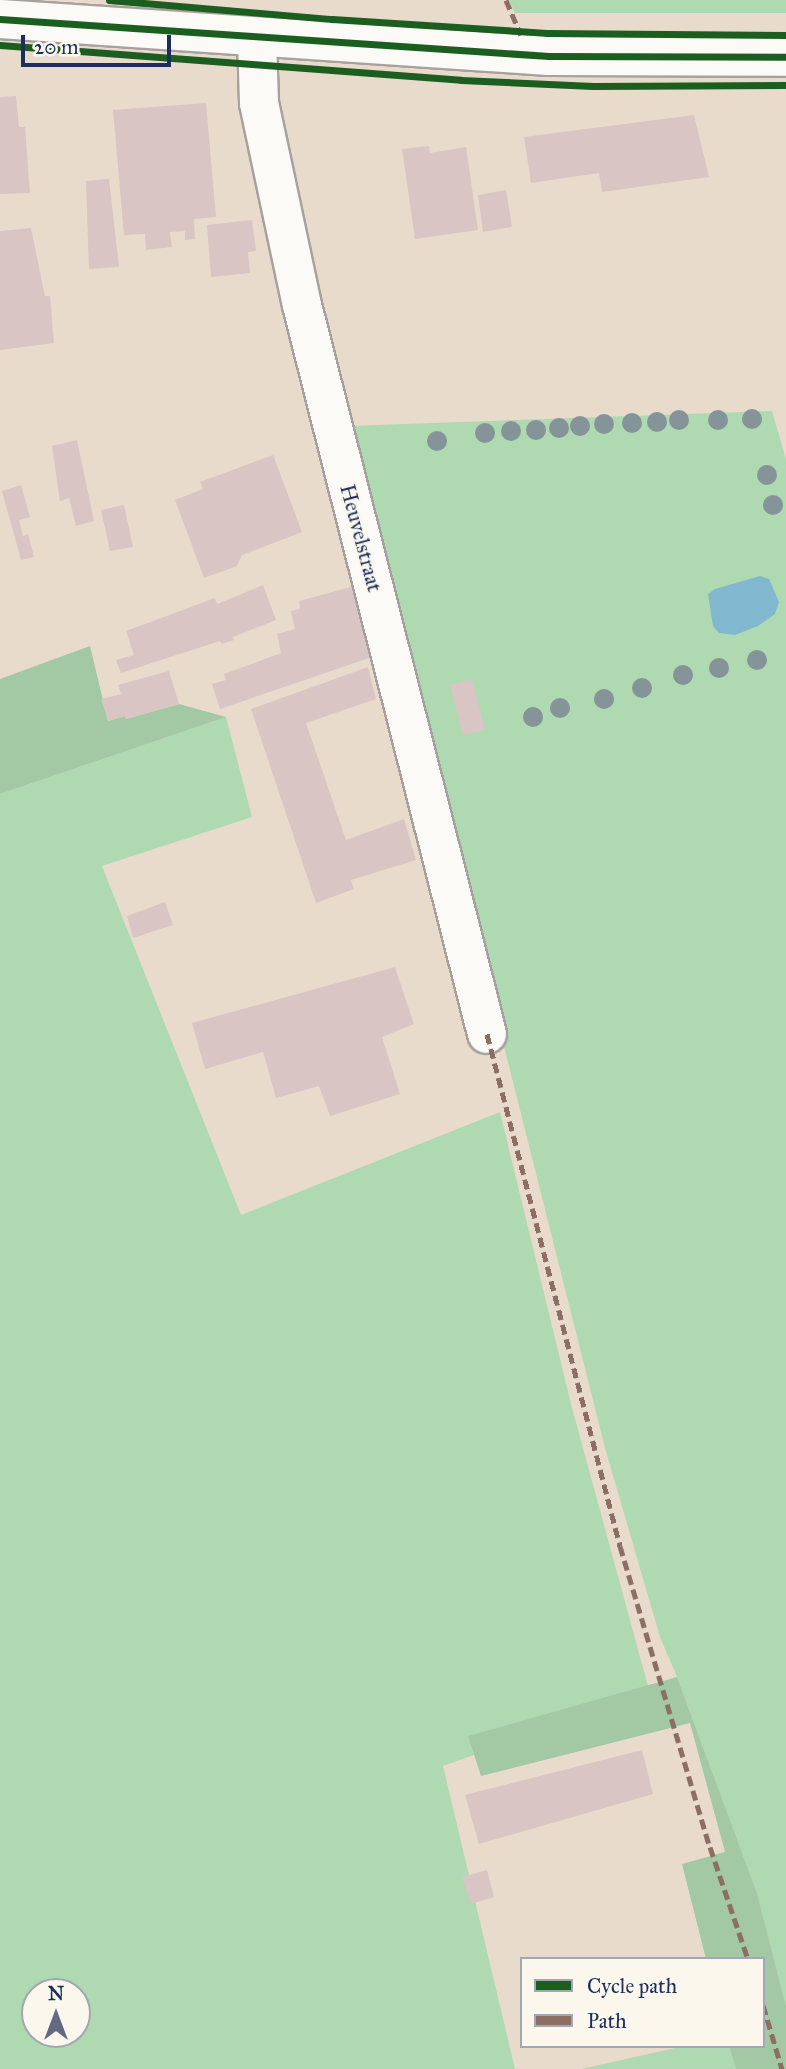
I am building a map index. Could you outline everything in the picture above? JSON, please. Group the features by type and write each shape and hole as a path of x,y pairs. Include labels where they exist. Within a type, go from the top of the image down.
{"street":[{"path":"0,19 257,39 549,56 786,57"},
{"name":"Heuvelstraat","path":"257,39 259,103 302,305 487,1034"}],"green space":[{"path":"509,0 786,0 786,13 515,13"},
{"path":"772,411 786,459 786,2006 757,1893 660,1637 605,1448 348,426"},
{"path":"90,646 108,721 125,716 126,719 179,704 226,717 0,794 0,679"},
{"path":"226,717 252,817 102,866 241,1215 500,1112 571,1404 648,1686 469,1736 474,1755 443,1766 515,2069 0,2069 0,794"},
{"path":"677,1677 757,1893 786,2006 786,2069 736,2069 730,2048 765,2048 765,1957 705,1957 682,1864 725,1852 690,1723 481,1776 468,1736"},
{"path":"675,2048 730,2048 736,2069 581,2069"}],"water":[{"path":"760,576 769,579 779,602 775,614 758,626 735,635 719,633 713,626 708,594 715,589"}],"building":[{"path":"16,96 19,127 25,127 30,193 0,194 0,97"},
{"path":"206,103 216,217 194,219 195,239 185,240 185,231 170,232 172,247 146,250 145,234 124,235 113,110"},
{"path":"694,115 709,177 602,192 599,173 531,183 524,137"},
{"path":"429,146 430,153 466,147 478,230 415,239 402,149"},
{"path":"109,179 119,267 89,269 86,181"},
{"path":"506,190 512,227 483,232 478,195"},
{"path":"252,220 256,251 248,252 250,273 211,277 207,225"},
{"path":"31,228 45,296 50,296 54,343 0,350 0,231"},
{"path":"77,440 94,521 76,526 69,498 60,501 52,446"},
{"path":"273,455 302,532 242,555 237,566 204,578 175,500 203,489 200,482"},
{"path":"21,485 30,517 19,520 23,536 28,534 34,557 21,560 2,491"},
{"path":"124,505 133,547 110,551 101,510"},
{"path":"263,585 276,620 233,637 234,640 222,644 220,641 121,673 116,660 134,655 126,631 215,598 217,604"},
{"path":"358,585 375,656 220,709 212,684 226,680 224,674 281,653 277,634 295,629 291,611 300,609 299,601"},
{"path":"368,667 376,699 306,723 346,840 404,819 416,860 351,880 354,889 316,903 251,709"},
{"path":"169,671 179,704 126,719 125,716 108,721 101,699 121,694 118,685"},
{"path":"472,679 485,730 463,735 450,685"},
{"path":"165,902 173,925 133,938 127,916"},
{"path":"395,967 414,1024 382,1037 400,1094 330,1116 319,1086 276,1098 263,1052 205,1069 192,1023"},
{"path":"642,1750 653,1794 479,1844 465,1795"},
{"path":"487,1870 494,1897 471,1904 462,1877"}],"marked path":[{"path":"506,0 521,35"},
{"path":"487,1034 620,1546 710,1847 747,1957"},
{"path":"765,2012 782,2069"}],"cycle path":[{"path":"109,0 332,19 547,33 786,35"},
{"path":"0,19 549,56 786,57"},
{"path":"0,45 461,80 593,86 786,85"}]}
